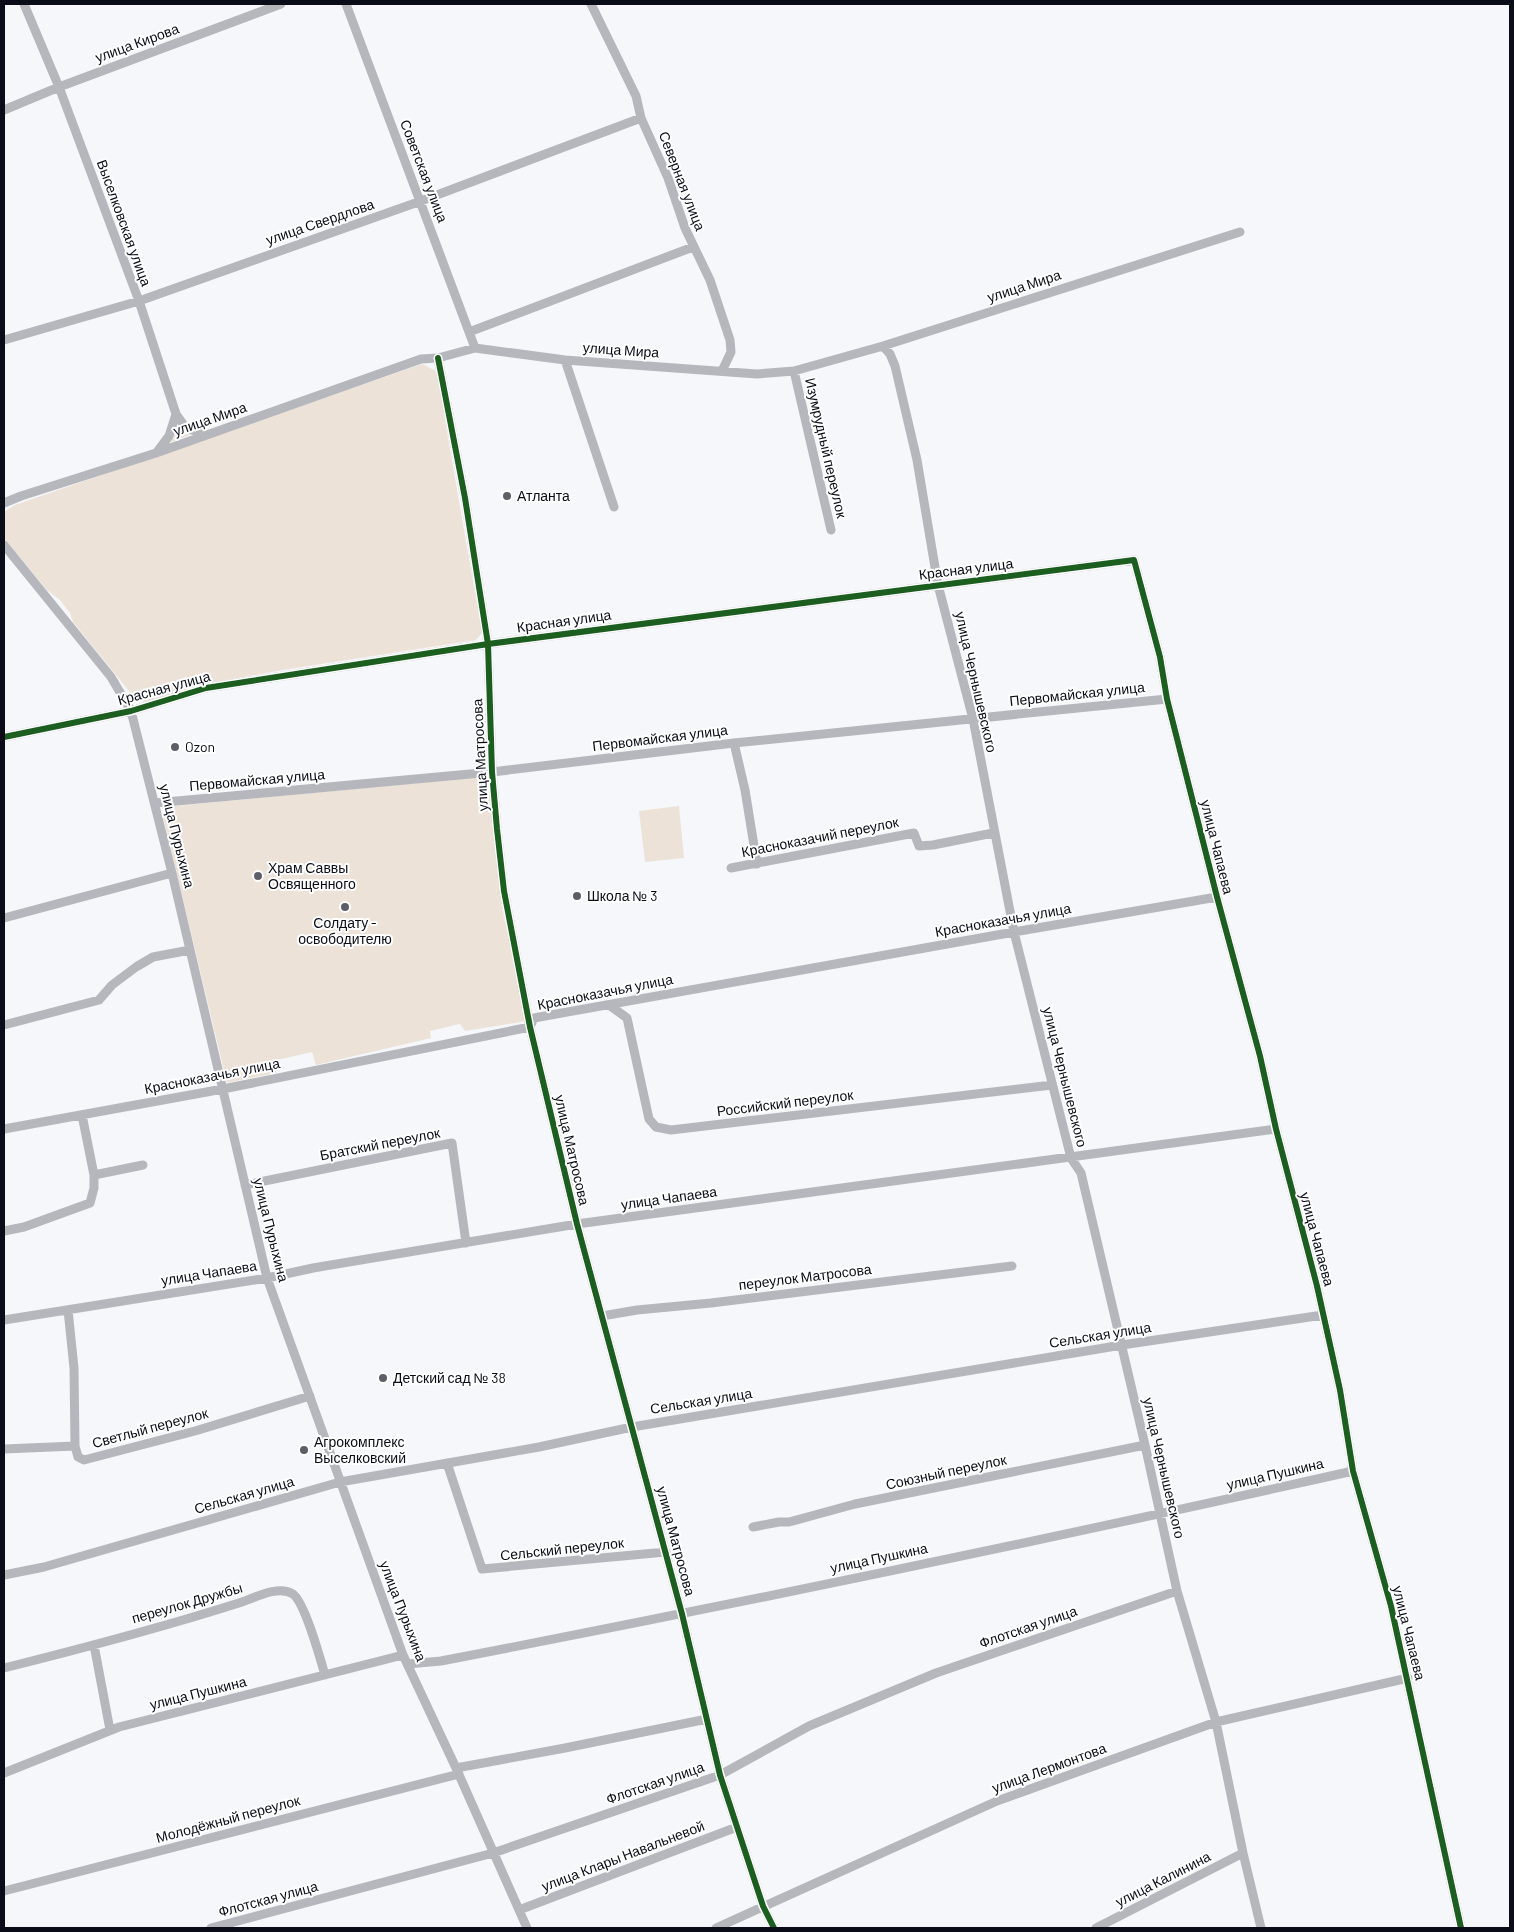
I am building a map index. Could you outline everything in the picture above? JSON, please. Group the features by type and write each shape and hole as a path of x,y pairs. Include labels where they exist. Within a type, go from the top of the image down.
{"street":[{"name":"Выселковская улица","path":"24,4 59,87 139,300 176,414"},
{"name":"улица Кирова","path":"4,110 59,87 282,4"},
{"name":"Советская улица","path":"346,4 475,348"},
{"name":"Северная улица","path":"591,4 636,96 642,118 668,178 693,247 710,280 730,340 731,352 722,371"},
{"name":"улица Свердлова","path":"4,340 139,300 421,202 642,118"},
{"name":"улица Мира","path":"4,503 156,453 421,359 438,358 475,348 566,360 757,374 794,372 883,346 1240,232"},
{"path":"468,332 693,247"},
{"name":"улица Чернышевского","path":"883,346 890,354 895,366 914,450 938,585 972,718 993,833 1014,932 1071,1158 1081,1173 1161,1514 1177,1591 1216,1722 1242,1853 1261,1928"},
{"name":"улица Матросова","path":"438,358 465,498 488,644 492,772 504,890 530,1027 577,1224 666,1552 720,1775 763,1906 774,1928"},
{"path":"566,360 614,507"},
{"name":"Изумрудный переулок","path":"794,372 831,530"},
{"path":"176,414 186,428 207,435"},
{"path":"156,453 169,436 176,414"},
{"name":"улица Пурыхина","path":"4,546 111,677 130,711 172,873 267,1278 403,1655 457,1771 519,1910 525,1928"},
{"name":"Красная улица","path":"4,737 130,711 206,688 488,644 1134,560"},
{"name":"улица Чапаева","path":"1134,560 1160,657 1167,699 1217,897 1260,1056 1276,1129 1317,1286 1340,1390 1353,1471 1391,1606 1461,1928"},
{"name":"Первомайская улица","path":"155,803 492,772 972,718 1167,699"},
{"path":"734,744 746,790 757,864"},
{"name":"Красноказачий переулок","path":"731,868 914,833 919,846 993,833"},
{"path":"4,918 172,873"},
{"name":"Красноказачья улица","path":"4,1129 223,1089 530,1027 534,1018 1217,897"},
{"path":"4,1025 99,1000 112,985 153,957 190,950"},
{"name":"Российский переулок","path":"609,1004 627,1018 649,1119 656,1127 671,1130 1052,1085"},
{"path":"4,1231 24,1227 90,1203 94,1188 94,1175 82,1115"},
{"name":"улица Чапаева","path":"4,1320 267,1278 313,1268 577,1224 1276,1129"},
{"name":"Братский переулок","path":"245,1185 452,1143 466,1242"},
{"path":"94,1175 143,1165"},
{"name":"переулок Матросова","path":"602,1316 637,1310 711,1303 1012,1266"},
{"path":"68,1310 74,1368 75,1446"},
{"name":"Сельская улица","path":"4,1575 44,1566 340,1482 539,1447 632,1427 1122,1345 1323,1315"},
{"name":"Светлый переулок","path":"4,1449 75,1446 78,1457 84,1460 195,1431 310,1396"},
{"name":"Союзный переулок","path":"753,1527 789,1522 855,1504 1145,1446"},
{"name":"Сельский переулок","path":"447,1463 482,1569 666,1552"},
{"name":"улица Пушкина","path":"408,1664 441,1660 682,1614 1161,1514 1353,1471"},
{"name":"переулок Дружбы","path":"4,1668 211,1612 275,1591 286,1591 294,1595 301,1607 312,1632 325,1675"},
{"name":"Флотская улица","path":"211,1928 493,1853 720,1775 809,1726 936,1673 1177,1591"},
{"path":"94,1645 110,1730"},
{"name":"улица Пушкина","path":"4,1773 110,1730 403,1655"},
{"name":"улица Лермонтова","path":"716,1928 997,1801 1216,1722 1408,1678"},
{"name":"Молодёжный переулок","path":"4,1891 457,1771 707,1719"},
{"name":"улица Клары Навальневой","path":"519,1910 737,1827"},
{"name":"улица Калинина","path":"1096,1928 1242,1853"}],"shaded area":[{"path":"422,364 434,370 437,374 482,633 476,640 205,684 150,702 142,701 133,696 73,622 70,613 60,600 47,590 4,538 4,512 15,505"},
{"path":"178,426 190,435 171,442"},
{"path":"479,777 486,779 489,789 502,909 527,1021 465,1031 460,1024 430,1031 431,1038 316,1065 312,1052 277,1060 276,1073 227,1083 163,816 175,806"},
{"path":"679,806 684,858 645,862 639,811"}],"cycle path":[{"path":"438,358 465,498 488,644 492,772 497,829 504,891 530,1027 577,1224 682,1614 720,1775 763,1906 774,1928"},
{"path":"4,737 131,711 206,688 488,644 1134,560 1160,657 1167,699 1217,897 1260,1056 1276,1129 1317,1286 1340,1390 1353,1471 1391,1606 1461,1928"}],"place":[{"name":"Атланта","path":"507,496"},
{"name":"Ozon","path":"175,747"},
{"name":"Храм Саввы Освященного","path":"258,876"},
{"name":"Школа № 3","path":"577,896"},
{"name":"Солдату - освободителю","path":"345,907"},
{"name":"Детский сад № 38","path":"383,1378"},
{"name":"Агрокомплекс Выселковский","path":"304,1450"}]}
